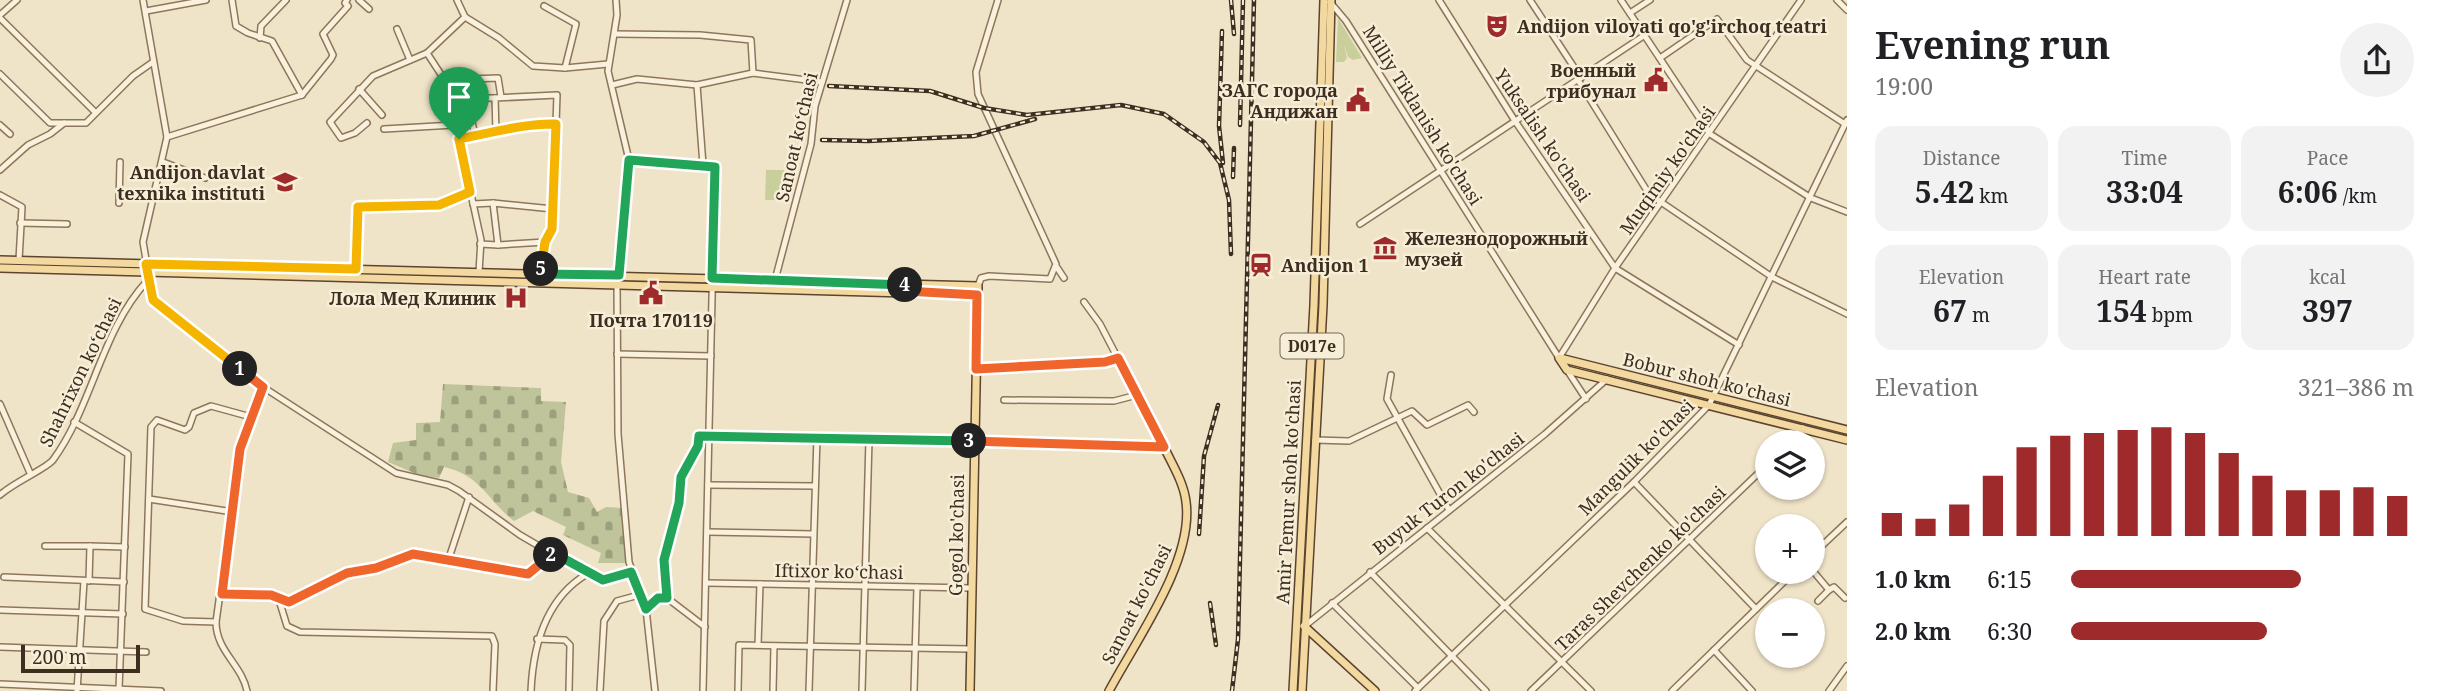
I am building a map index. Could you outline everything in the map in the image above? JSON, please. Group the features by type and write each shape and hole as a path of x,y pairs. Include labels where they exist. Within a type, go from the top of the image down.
{"main road":[{"name":"Amir Temur shoh ko'chasi","path":"1293,691 1315,440 1327,1"},
{"path":"0,260 146,267 905,287"},
{"path":"0,268 356,269 540,274 618,280"},
{"path":"712,282 775,280 927,288 978,286"},
{"name":"Gogol ko'chasi","path":"970,691 978,286"},
{"path":"927,288 977,295"},
{"name":"Amir Temur shoh ko'chasi","path":"1302,691 1300,626 1318,305"},
{"path":"1559,358 1567,370"},
{"name":"Bobur shoh ko'chasi","path":"1559,358 1847,430"},
{"name":"Bobur shoh ko'chasi","path":"1567,370 1847,440"},
{"path":"974,441 1164,447"},
{"name":"Sanoat ko'chasi","path":"1108,691 1183,548 1187,504 1183,487 1164,447"},
{"path":"1300,626 1375,691"}],"street":[{"path":"17,0 0,16 95,112"},
{"path":"143,0 167,137 145,229 147,281 153,300 263,387 396,473 448,485 552,555 603,580 631,572"},
{"path":"146,11 205,0"},
{"path":"232,0 236,26 272,41 302,95"},
{"path":"260,38 261,25 286,0"},
{"path":"167,137 302,95 331,59 323,34 348,6 345,3 348,0"},
{"path":"359,0 369,9"},
{"path":"457,0 465,17 499,38 533,66 565,68 608,64"},
{"path":"616,0 615,34 608,64 629,160 618,280 618,434 631,572 646,609 655,691"},
{"name":"Sanoat koʻchasi","path":"775,280 811,144 815,106 847,0"},
{"path":"998,0 976,72 978,94 1056,266 1064,278"},
{"name":"Yuksalish ko'chasi","path":"1439,0 1515,121 1615,268 1739,345"},
{"path":"1530,0 1617,146 1649,194 1772,278 1847,314"},
{"path":"1621,0 1710,134 1811,198 1847,212"},
{"path":"1630,13 1650,0"},
{"name":"Muqimiy ko'chasi","path":"1559,358 1615,268 1801,0"},
{"path":"1837,0 1847,10"},
{"name":"Milliy Tiklanish ko'chasi","path":"1327,1 1346,21 1559,358"},
{"path":"544,5 576,24 565,68"},
{"path":"367,123 355,133 341,138 330,124 373,75 427,53 465,17"},
{"path":"1660,58 1717,19 1746,60 1846,122"},
{"path":"397,29 410,60"},
{"path":"615,34 751,40 753,73"},
{"path":"1360,224 1645,35"},
{"path":"427,53 443,80 459,139 480,244 479,272"},
{"path":"0,74 51,123 86,123 153,62"},
{"path":"612,85 636,79 697,85 753,73 822,82"},
{"path":"463,78 475,136"},
{"path":"443,80 498,78 496,132"},
{"path":"697,85 702,165"},
{"path":"359,89 382,115"},
{"path":"467,98 557,95 552,229 545,242 540,274"},
{"name":"Mangulik ko'chasi","path":"1417,690 1634,482 1709,405 1846,122"},
{"path":"0,170 28,145 64,123"},
{"path":"459,139 514,130 528,123 556,124"},
{"path":"0,125 10,134"},
{"path":"384,129 454,125"},
{"path":"629,160 715,167 704,691"},
{"path":"119,203 120,162"},
{"path":"163,162 205,178"},
{"path":"356,269 358,207 439,205 470,192"},
{"path":"0,195 22,207 19,260"},
{"path":"473,204 493,203 553,209"},
{"path":"493,203 498,245"},
{"path":"20,223 67,224"},
{"path":"480,244 545,242"},
{"path":"978,286 981,278 989,276 1050,279 1056,266"},
{"name":"Shahrixon koʻchasi","path":"0,495 30,473 51,462 75,422 125,310 147,281"},
{"name":"Sanoat ko'chasi","path":"1084,302 1097,318 1164,447"},
{"path":"617,354 711,356"},
{"path":"976,369 1105,362 1118,358"},
{"path":"1567,370 1586,399"},
{"path":"1391,375 1386,394 1449,510"},
{"name":"Buyuk Turon ko'chasi","path":"1300,626 1427,528 1607,379"},
{"path":"247,691 244,679 219,642 216,622 240,449 263,387"},
{"path":"1004,400 1114,401 1137,395"},
{"path":"0,404 30,473"},
{"path":"1315,440 1349,441 1413,411 1426,425 1468,405 1474,412"},
{"path":"216,622 183,621 145,609 153,421 184,430 189,427 194,413 211,406 251,416"},
{"path":"75,422 128,454 119,689"},
{"path":"667,598 664,560 679,503 681,477 698,446 699,436 974,441"},
{"path":"809,691 817,437"},
{"path":"862,691 869,440"},
{"name":"Taras Shevchenko ko'chasi","path":"1531,691 1755,477"},
{"path":"1634,482 1755,608"},
{"path":"708,485 814,486"},
{"path":"449,558 460,516 469,497"},
{"path":"149,499 233,512"},
{"path":"1825,543 1847,522"},
{"path":"1427,528 1591,691"},
{"path":"707,532 813,534"},
{"path":"45,546 125,547"},
{"path":"78,689 82,612 90,546"},
{"path":"222,594 271,595 289,602 347,573 376,568 413,554 449,558 488,569 528,574 552,555"},
{"path":"1370,572 1486,691"},
{"path":"531,691 532,659 537,639 564,591 587,573"},
{"path":"4,577 124,582"},
{"name":"Iftixor koʻchasi","path":"706,583 971,588"},
{"path":"758,645 760,584"},
{"path":"1767,598 1782,584"},
{"path":"1824,584 1829,590"},
{"path":"914,691 917,587"},
{"path":"1821,598 1834,587 1845,598"},
{"path":"600,691 604,621 617,601 639,595"},
{"path":"646,609 658,598 667,598 705,627"},
{"path":"279,600 287,626 300,632 492,636 495,644 493,691"},
{"path":"1332,603 1417,690"},
{"path":"0,610 123,614"},
{"path":"1672,691 1755,610"},
{"path":"537,639 565,640 570,645 569,691"},
{"path":"738,691 739,645 970,649"},
{"path":"773,691 774,646"},
{"path":"0,647 146,652"},
{"path":"1714,650 1752,691"},
{"path":"1829,691 1847,666"},
{"path":"0,684 160,691"}],"green space":[{"path":"1338,18 1362,58 1353,60 1348,57 1344,44 1347,58 1344,62 1336,62"},
{"path":"766,170 784,170 783,200 765,200"},
{"path":"443,384 541,388 541,401 566,402 561,462 568,492 589,498 597,512 606,507 623,508 626,563 598,563 601,553 563,535 566,527 533,511 514,521 483,489 457,471 444,467 439,478 419,475 388,462 393,443 416,440 416,423 440,422"}],"railway":[{"path":"1231,0 1234,34"},
{"path":"1240,125 1243,0"},
{"path":"1232,691 1238,639 1254,0"},
{"path":"1222,31 1219,126 1223,163"},
{"path":"829,86 930,91 984,108 1027,115 1121,105 1164,114 1204,142 1220,163 1229,200 1231,254"},
{"path":"822,140 868,141 974,136 1035,119"},
{"path":"1233,177 1234,148"},
{"path":"1199,534 1204,456 1218,405"},
{"path":"1210,603 1216,645"}],"place":[{"name":"Andijon viloyati qo'g'irchoq teatri","path":"1497,26"},
{"name":"Военный трибунал","path":"1656,80"},
{"name":"ЗАГС города Андижан","path":"1358,100"},
{"name":"Andijon davlat texnika instituti","path":"285,182"},
{"name":"Железнодорожный музей","path":"1385,248"},
{"name":"Andijon 1","path":"1261,265"},
{"name":"Почта 170119","path":"651,293"},
{"name":"Лола Мед Клиник","path":"516,298"}],"route":[{"path":"528,123 556,124 552,229 542,253 540,274 619,275 629,160 715,167 712,278 905,283 905,291 977,295 976,369 1105,362 1118,358 1164,447 699,436 698,446 681,477 679,503 664,560 668,581 667,598 658,598 646,609 631,572 603,580 559,556 552,555 528,574 488,569 418,553 376,568 347,573 289,602 271,595 259,597 222,594 240,449 263,387 153,300 147,281 146,264 356,269 358,207 439,205 470,192 459,139 514,130 528,123"}]}
